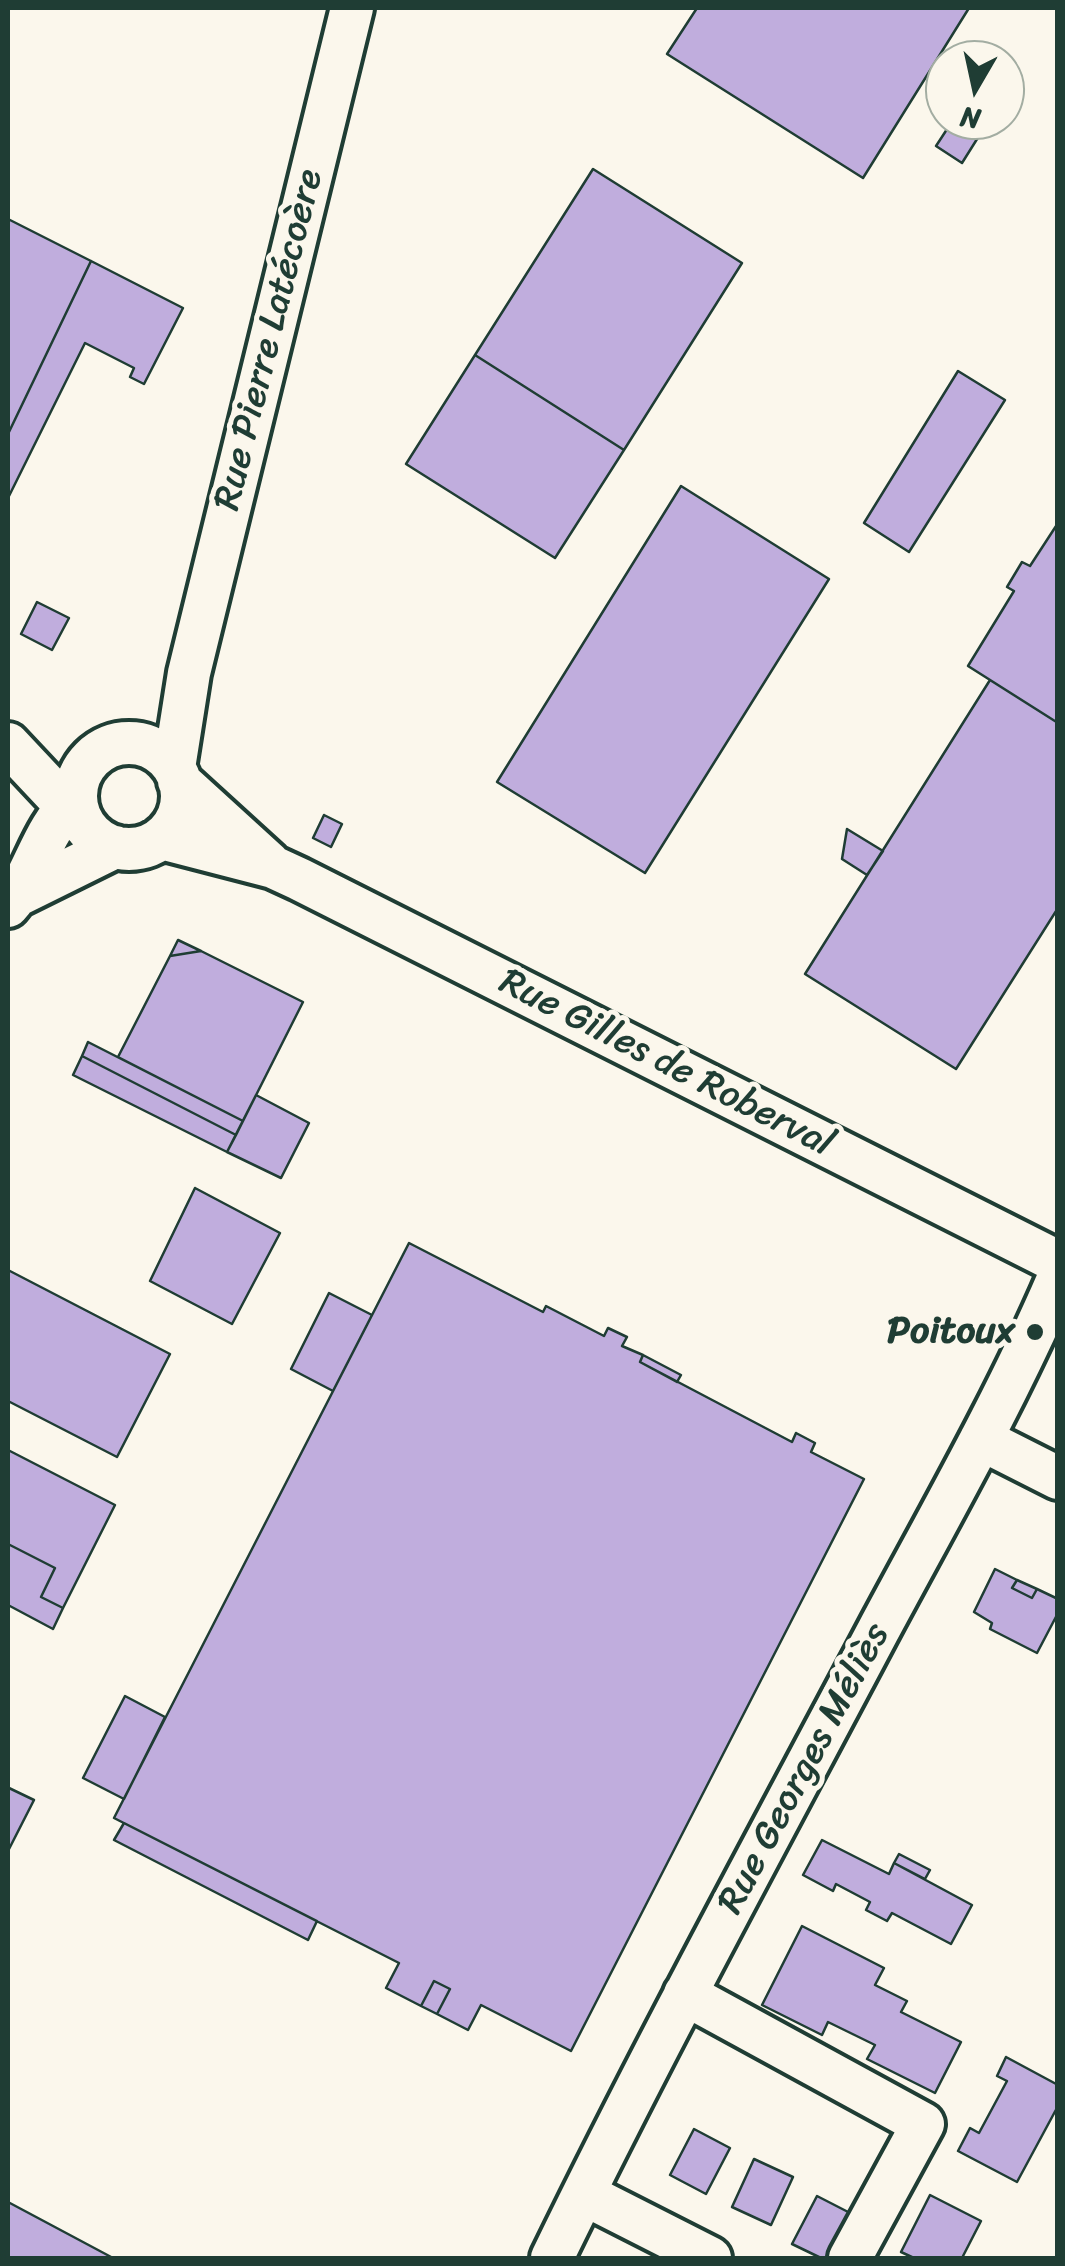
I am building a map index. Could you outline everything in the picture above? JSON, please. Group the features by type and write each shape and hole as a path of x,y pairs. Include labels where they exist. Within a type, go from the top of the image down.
{"street":[{"name":"Rue Pierre Latécoère","path":"165,764 352,8"},
{"path":"8,740 86,808 131,849 161,838 179,812 165,764 123,743 104,749 86,808 12,901"},
{"name":"Rue Gilles de Roberval","path":"165,764 274,867"},
{"path":"12,901 50,827 86,808"},
{"name":"Rue Gilles de Roberval","path":"161,838 274,867 1058,1262"},
{"name":"Rue Georges Méliès","path":"552,2258 685,1994 981,1439 1058,1279"},
{"path":"981,1439 1058,1478"},
{"path":"685,1994 923,2124 850,2258"},
{"path":"586,2195 710,2258"}],"building":[{"path":"697,8 969,8 949,40 925,40 925,79 863,178 667,54"},
{"path":"940,140 976,140 962,163 936,146"},
{"path":"593,169 742,263 624,450 475,355"},
{"path":"8,219 91,261 8,434"},
{"path":"91,261 183,308 144,384 130,377 134,368 85,343 8,498 8,434"},
{"path":"475,355 624,450 555,558 406,464"},
{"path":"958,371 1005,400 909,552 864,523"},
{"path":"681,486 829,579 645,873 497,782"},
{"path":"1058,523 1058,723 968,666 1014,591 1007,587 1022,562 1030,566"},
{"path":"37,602 69,618 52,650 21,634"},
{"path":"990,680 1058,723 1058,908 956,1069 805,974"},
{"path":"324,815 342,824 331,847 313,838"},
{"path":"847,829 883,851 867,875 842,859"},
{"path":"178,940 201,951 170,956"},
{"path":"201,951 303,1002 243,1121 118,1057 170,956"},
{"path":"88,1042 243,1121 236,1135 82,1056"},
{"path":"82,1056 236,1135 227,1152 73,1075"},
{"path":"256,1095 309,1123 281,1178 227,1152"},
{"path":"195,1188 280,1233 232,1324 150,1281"},
{"path":"409,1243 543,1312 546,1306 604,1336 608,1328 627,1337 622,1346 643,1355 640,1362 792,1442 796,1433 815,1443 811,1452 864,1479 571,2051 481,2005 468,2030 437,2014 450,1989 434,1981 421,2006 386,1988 399,1963 114,1818"},
{"path":"8,1270 170,1354 117,1457 8,1401"},
{"path":"329,1293 372,1315 333,1391 291,1369"},
{"path":"643,1355 681,1375 677,1382 640,1362"},
{"path":"8,1450 115,1505 63,1608 41,1597 55,1568 8,1544"},
{"path":"8,1544 55,1568 41,1597 63,1608 53,1629 8,1605"},
{"path":"995,1569 1017,1580 1012,1588 1032,1598 1037,1589 1058,1599 1058,1613 1037,1653 990,1629 992,1623 974,1612"},
{"path":"1017,1580 1037,1589 1032,1598 1012,1588"},
{"path":"125,1696 165,1717 124,1799 83,1778"},
{"path":"9,1788 34,1800 8,1851 8,1791"},
{"path":"124,1823 317,1921 308,1940 114,1840"},
{"path":"822,1840 889,1874 894,1863 972,1905 951,1944 892,1913 887,1921 866,1910 870,1902 836,1884 833,1891 803,1875"},
{"path":"899,1854 930,1870 925,1879 894,1863"},
{"path":"802,1926 884,1968 875,1985 907,2001 901,2012 961,2042 935,2093 867,2059 875,2045 828,2022 822,2035 762,2005"},
{"path":"434,1981 450,1989 437,2014 421,2006"},
{"path":"1006,2057 1058,2085 1058,2106 1017,2182 958,2151 970,2128 979,2133 1007,2081 997,2076"},
{"path":"694,2129 730,2148 706,2194 670,2175"},
{"path":"754,2159 793,2177 771,2225 732,2207"},
{"path":"930,2195 981,2221 962,2258 914,2258 901,2252"},
{"path":"817,2196 854,2215 832,2258 821,2258 792,2244"},
{"path":"8,2202 113,2258 8,2258"}],"place":[{"name":"Poitoux","path":"1035,1332"}]}
